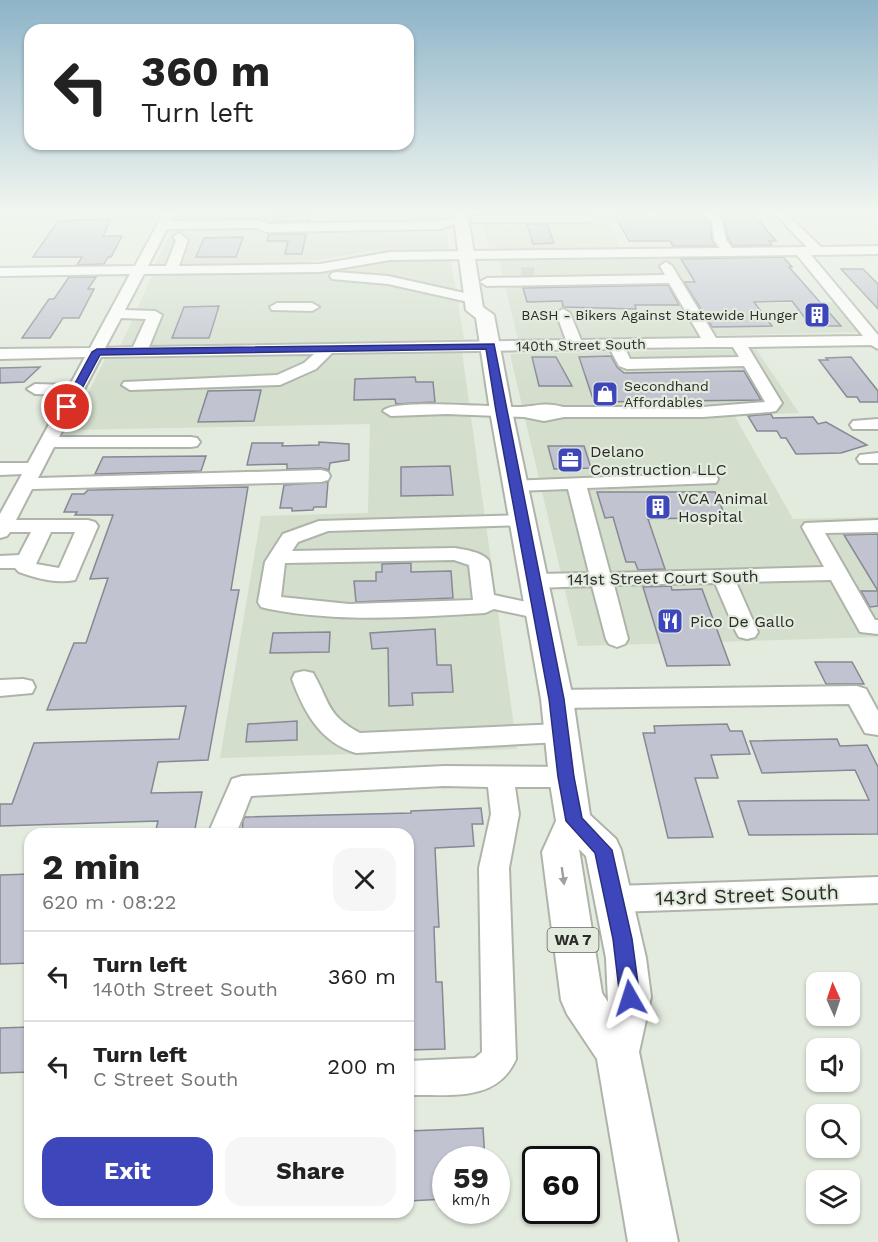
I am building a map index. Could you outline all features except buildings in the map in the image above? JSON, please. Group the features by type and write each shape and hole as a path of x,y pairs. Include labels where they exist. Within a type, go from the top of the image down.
{"main road":[{"path":"475,270 479,307 491,346 501,411 536,581 557,699 566,777 574,821"},
{"path":"479,307 491,310 487,278 482,270"},
{"name":"WA 7","path":"617,1052 630,998 626,958 603,850 574,821 560,852 582,1000 617,1052 653,1242"}],"street":[{"path":"0,272 140,270 2,529"},
{"path":"293,270 334,277 372,275 479,307"},
{"path":"334,277 348,270"},
{"path":"538,274 567,273 566,270"},
{"path":"668,270 711,343"},
{"path":"817,270 876,342"},
{"path":"487,278 521,274"},
{"path":"487,278 509,282 673,279"},
{"path":"277,308 312,307"},
{"path":"563,313 575,345"},
{"path":"117,314 155,315 139,352"},
{"path":"384,330 385,348"},
{"path":"267,350 271,332"},
{"path":"392,411 447,409 527,412 532,415 554,416 561,412 703,412 770,407 774,403 738,342"},
{"name":"140th Street South","path":"0,354 738,342 876,342"},
{"path":"615,344 624,363 627,364 750,361"},
{"path":"130,385 280,380 310,366 328,349"},
{"path":"35,389 76,390"},
{"path":"859,425 878,424"},
{"path":"48,442 191,442"},
{"path":"0,469 30,476 321,476"},
{"path":"516,486 710,479"},
{"path":"576,484 617,639"},
{"path":"278,557 455,554 479,561 485,606 369,610 293,608 269,602 275,562 278,557 290,538 326,525 523,521"},
{"path":"2,529 44,526 88,526 67,575 43,573 26,568 26,561 44,526"},
{"path":"878,526 812,527 868,627 878,627"},
{"path":"0,562 26,561"},
{"name":"141st Street Court South","path":"536,581 838,573"},
{"path":"723,576 747,632"},
{"path":"484,600 541,612"},
{"path":"304,679 314,709 335,732 356,743 560,733"},
{"path":"557,699 857,694 874,727"},
{"path":"224,828 242,786 444,776 566,777"},
{"path":"414,1078 482,1075 499,1059 494,868 505,814 501,777"},
{"name":"143rd Street South","path":"615,899 878,890"}],"shaded area":[{"path":"341,270 452,270 464,339 120,347 153,274 333,272"},
{"path":"501,270 750,270 755,277 750,303 834,302 861,332 518,340"},
{"path":"756,349 799,413 734,415 793,519 878,517 878,637 578,646 510,354"},
{"path":"462,352 517,749 220,758 261,516 368,513 370,424 70,430 105,359"}],"tunnel":[{"path":"521,274 538,274"}],"place":[{"name":"BASH - Bikers Against Statewide Hunger","path":"817,315"},
{"name":"Secondhand Affordables","path":"605,394"},
{"name":"Delano Construction LLC","path":"570,460"},
{"name":"VCA Animal Hospital","path":"658,507"},
{"name":"Pico De Gallo","path":"670,621"}],"route":[{"path":"67,407 97,352 491,346 501,411 536,581 557,699 566,777 574,821 603,850 626,958 630,998"}]}
